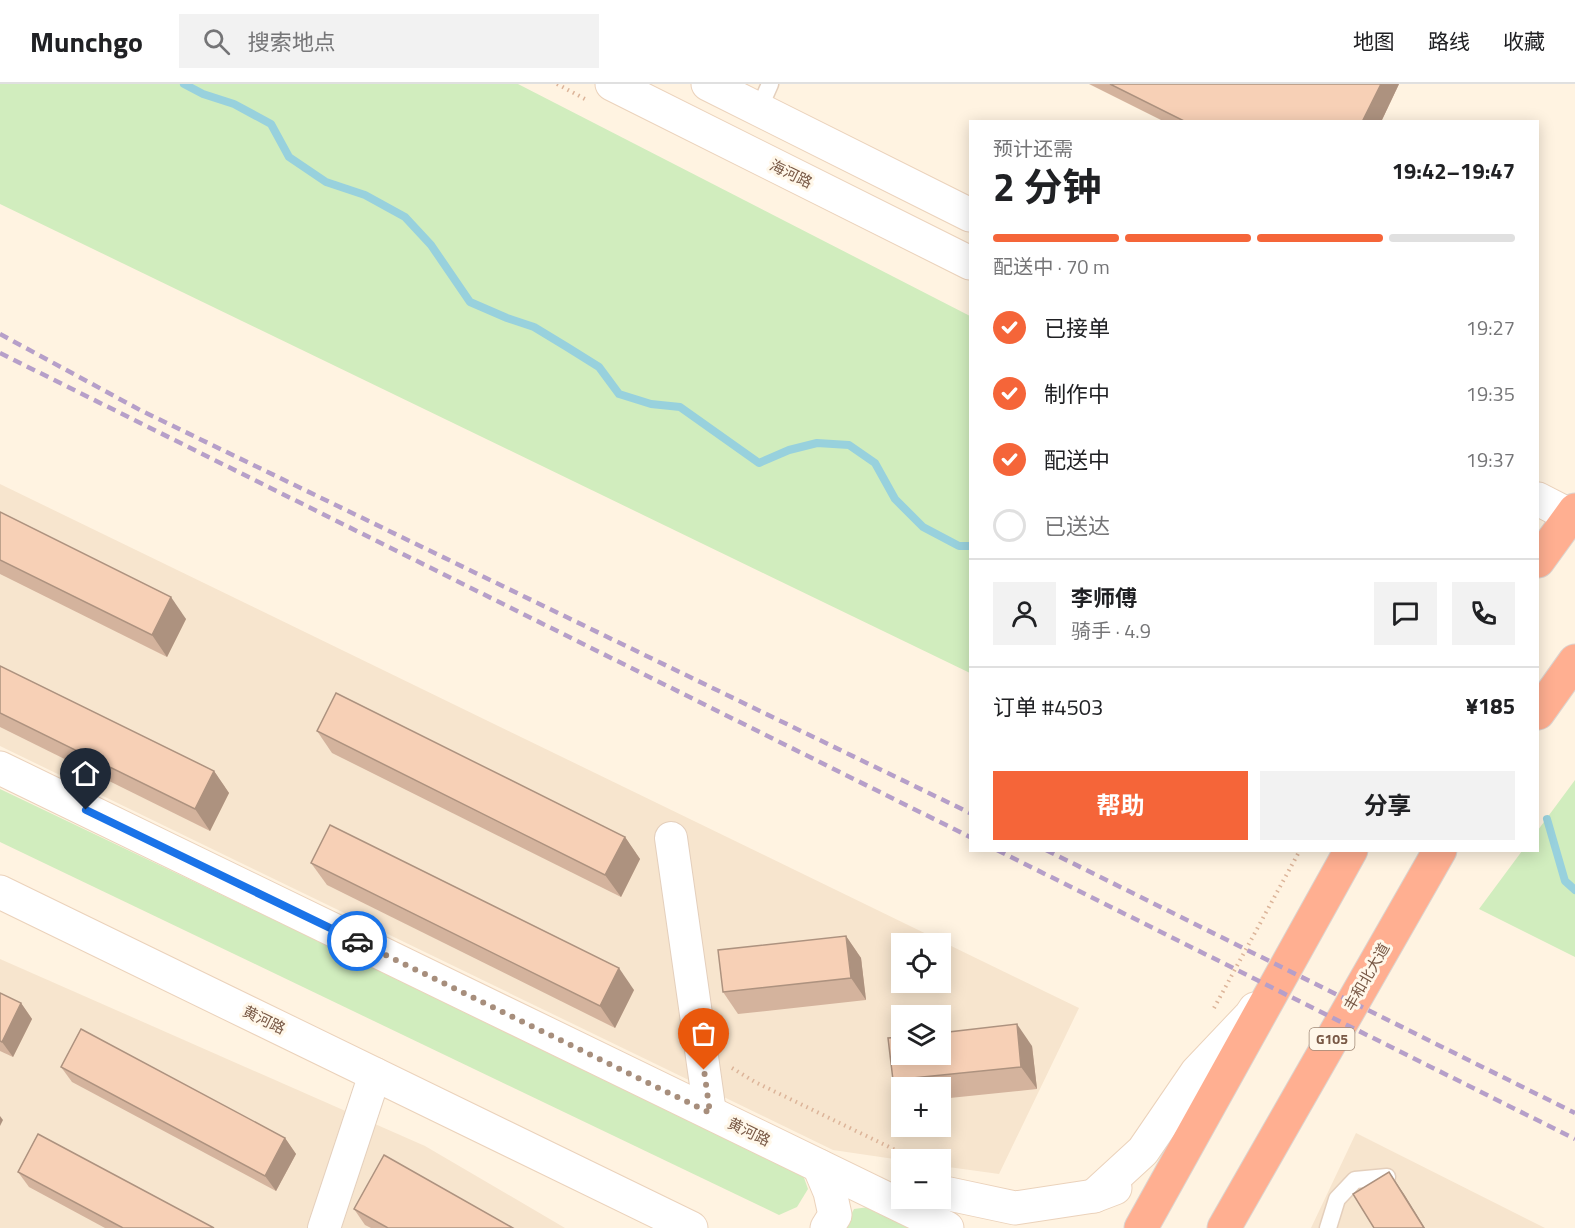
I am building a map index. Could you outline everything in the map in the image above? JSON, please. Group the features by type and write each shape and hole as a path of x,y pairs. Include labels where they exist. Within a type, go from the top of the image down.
{"highway":[{"path":"1541,550 1573,513"},
{"path":"1539,712 1575,660"},
{"path":"1141,1228 1350,852"},
{"name":"丰和北大道","path":"1224,1228 1439,852"}],"main road":[{"name":"海河路","path":"612,84 969,262"},
{"path":"708,84 764,97 969,214"},
{"path":"1539,499 1573,513"},
{"name":"黄河路","path":"0,768 947,1228"},
{"path":"1094,1196 1143,1151 1197,1072 1251,1015 1337,852"},
{"name":"黄河路","path":"0,892 691,1228"},
{"path":"951,1194 1015,1208 1094,1196 1144,1177 1190,1141"},
{"path":"819,1166 891,1182"},
{"path":"819,1166 830,1192 835,1215 827,1228"},
{"path":"1240,1228 1249,1184"}],"street":[{"path":"671,838 710,1113"},
{"path":"324,1228 375,1074"}],"lane":[{"path":"1328,1228 1337,1199 1354,1180 1387,1176"}],"path":[{"path":"1211,1014 1299,852"},
{"path":"701,1048 754,1082 893,1149"}],"shaded area":[{"path":"0,484 925,933 891,933 891,993 951,993 951,946 1079,1008 999,1174 951,1167 951,1149 891,1149 891,1159 833,1150 0,746"},
{"path":"0,959 425,1146 565,1228 0,1228"},
{"path":"1356,1133 1545,1228 1311,1228"}],"green space":[{"path":"0,84 518,84 969,315 969,673 0,204"},
{"path":"1575,780 1575,957 1479,909 1521,852 1539,852 1539,829"},
{"path":"0,789 802,1172 808,1189 797,1207 779,1215 0,842"},
{"path":"869,1207 910,1228 844,1228 854,1209"}],"building":[{"path":"1110,84 1381,84 1363,120 1182,120"},
{"path":"0,512 171,597 152,635 0,560"},
{"path":"0,666 214,771 195,809 0,713"},
{"path":"336,693 625,837 605,875 317,731"},
{"path":"330,825 619,968 600,1006 311,863"},
{"path":"846,936 851,978 723,992 718,950"},
{"path":"0,993 21,1003 2,1042 0,1041"},
{"path":"1017,1024 1021,1067 923,1077 893,1077 891,1065 951,1065 951,1032"},
{"path":"81,1029 285,1138 265,1176 61,1067"},
{"path":"888,1038 891,1038 891,1063"},
{"path":"38,1134 214,1228 123,1228 18,1172"},
{"path":"384,1155 513,1228 388,1228 354,1209"},
{"path":"1389,1172 1424,1228 1374,1228 1353,1194"}],"waterway":[{"path":"184,84 203,94 234,104 271,124 289,157 326,182 365,195 405,217 431,245 470,302 534,327 567,347 599,367 619,394 651,404 680,407 759,463 789,450 817,443 849,445 875,463 895,499 923,527 959,546 969,546"},
{"path":"1547,819 1565,881 1575,890"}],"railway":[{"path":"0,334 140,410 969,813"},
{"path":"0,353 969,837"},
{"path":"1001,852 1575,1139"},
{"path":"1050,852 1575,1113"}],"way so far":[{"path":"357,941 710,1113 704,1070"}],"route":[{"path":"86,810 357,941"}]}
